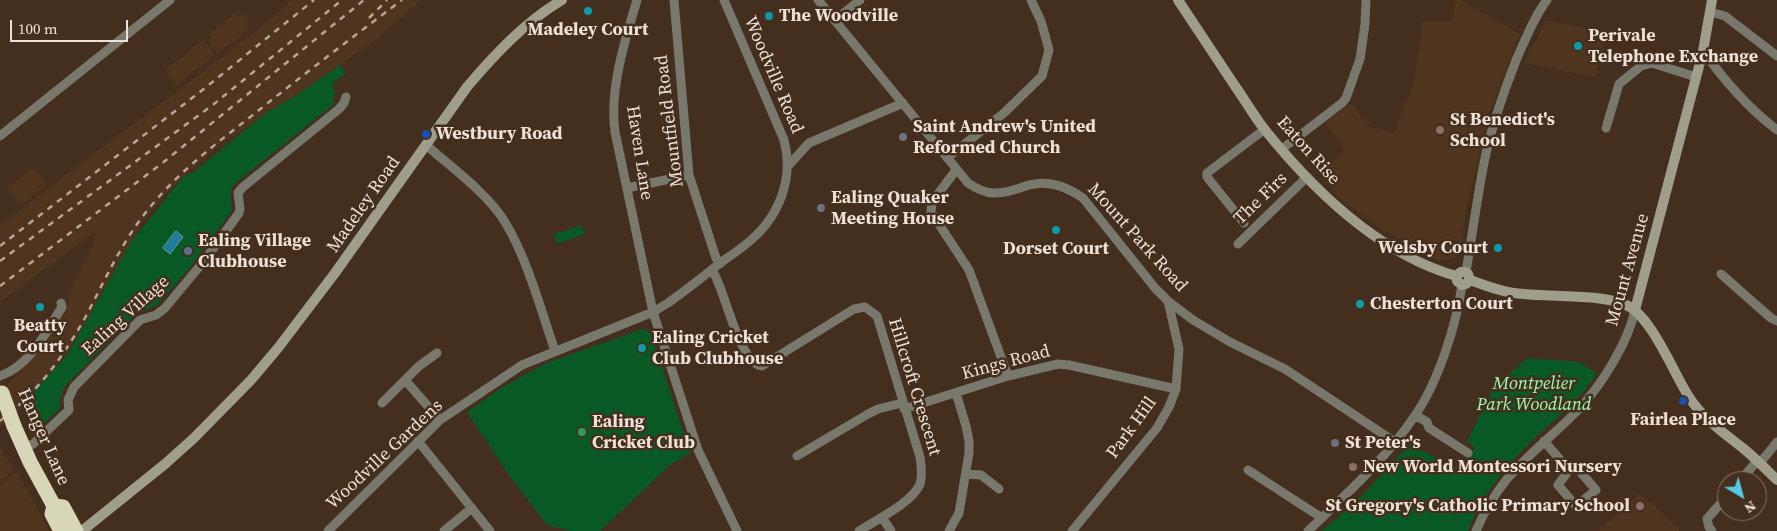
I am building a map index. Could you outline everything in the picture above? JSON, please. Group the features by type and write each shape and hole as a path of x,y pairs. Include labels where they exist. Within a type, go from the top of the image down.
{"highway":[{"name":"Hanger Lane","path":"1,388 14,426 54,506 52,514 61,531"},
{"name":"Hanger Lane","path":"54,506 63,507 76,531"}],"street":[{"path":"0,136 170,0"},
{"name":"Madeley Road","path":"82,531 200,433 251,380 278,348 340,266 467,87 491,58 523,28 562,0"},
{"name":"Haven Lane","path":"637,0 621,62 613,105 615,132 653,312 698,450 736,531"},
{"name":"Mountfield Road","path":"674,0 689,175 716,258 720,264"},
{"name":"Woodville Road","path":"653,312 752,239 776,210 783,195 788,166 784,140 724,0"},
{"name":"Mount Park Road","path":"818,0 968,183 988,194 1007,192 1034,184 1053,183 1068,188 1083,198 1155,288 1168,301 1230,342 1285,369 1395,442"},
{"path":"834,20 860,0"},
{"path":"947,158 1004,113 1042,76 1049,50 1041,21 1030,0"},
{"name":"Eaton Rise","path":"1178,0 1265,129 1331,202 1374,236 1418,263 1506,292 1608,300 1625,304 1635,310"},
{"path":"1282,149 1346,98 1360,59 1366,0"},
{"path":"1308,531 1355,486 1395,442 1416,415 1432,382 1447,345 1464,278 1484,162 1496,117 1508,80 1524,41 1547,0"},
{"name":"Mount Avenue","path":"1476,531 1486,507 1507,479 1579,409 1607,373 1632,327 1703,51 1712,0"},
{"path":"1710,12 1725,16 1777,56"},
{"path":"1703,51 1740,98 1777,130"},
{"path":"1606,128 1619,84 1641,66 1652,63 1696,77"},
{"name":"Ealing Village","path":"24,448 33,444 69,410 68,400 74,387 140,320 153,316 163,310 201,265 239,213 238,194 243,186 339,109 346,98"},
{"path":"787,150 809,143 903,103"},
{"path":"1244,223 1207,177 1207,173 1265,129"},
{"path":"788,166 809,143"},
{"path":"426,145 478,192 504,222 525,266 555,351"},
{"path":"956,170 932,202 931,212 969,270 1008,376"},
{"path":"627,188 689,175"},
{"name":"The Firs","path":"1238,244 1308,177"},
{"name":"Hillcroft Crescent","path":"712,270 723,294 732,324 750,356 759,366 762,366 854,309 865,307 877,316 920,457 921,482 908,500 859,531"},
{"path":"1721,274 1774,320 1777,328"},
{"name":"Park Hill","path":"1072,531 1157,428 1169,407 1176,389 1179,349 1168,301"},
{"path":"0,376 12,372 27,357 41,340 62,307 61,303"},
{"path":"1635,310 1649,327 1689,398 1707,420 1759,462 1777,480"},
{"name":"Woodville Gardens","path":"328,531 440,420 522,365 653,312"},
{"path":"1175,329 1188,315"},
{"path":"382,403 419,366 437,353"},
{"name":"Kings Road","path":"797,456 878,409 903,406 956,393 1008,376 1058,364 1176,389"},
{"path":"405,380 440,420"},
{"path":"949,531 959,513 966,474 969,441 956,393"},
{"path":"1416,415 1427,422 1429,428 1468,453"},
{"path":"418,441 490,531"},
{"path":"1544,441 1568,470"},
{"path":"1750,471 1777,442"},
{"path":"1248,470 1322,518"},
{"path":"966,474 981,475 999,489"},
{"path":"444,531 472,508"},
{"path":"1712,531 1707,520 1717,508"},
{"path":"882,517 891,531"}],"shaded area":[{"path":"292,0 421,0 378,38 306,89 222,143 166,193 142,223 73,344 24,405 15,415 0,426 0,395 46,340 70,300 67,297 94,243 95,232 0,302 0,225 265,24"},
{"name":"St Benedict's School","path":"1455,0 1460,0 1520,34 1490,111 1466,210 1460,252 1452,260 1437,260 1377,226 1338,197 1321,176 1344,149 1325,122 1352,103 1368,126 1394,133 1414,82 1423,21 1453,21"},
{"path":"235,12 239,16 244,12 249,20 245,23 249,29 218,54 208,41 212,38 209,34"},
{"path":"1546,20 1606,33 1595,77 1524,63"},
{"path":"203,40 215,55 176,85 165,70"},
{"path":"33,167 47,184 21,205 7,188"},
{"path":"0,447 14,470 0,482"},
{"path":"17,471 49,531 0,531 0,485"},
{"name":"St Gregory's Catholic Primary School","path":"1641,493 1680,530 1598,531"}],"green space":[{"path":"340,65 346,73 332,84 335,93 333,100 335,103 233,185 230,193 231,212 188,270 156,306 138,312 65,386 60,398 60,408 37,430 23,404 67,355 131,242 184,176 194,172 267,112 294,97"},
{"path":"582,225 585,234 557,244 554,234"},
{"name":"Ealing Cricket Club","path":"643,329 651,333 690,453 670,465 600,531 571,531 547,525 506,471 467,412 501,388 549,362"},
{"name":"Montpelier Park Woodland","path":"1527,358 1580,362 1597,374 1576,401 1530,443 1498,478 1481,503 1468,531 1321,531 1356,501 1409,444 1458,469 1475,448 1467,441 1494,388"}],"water":[{"path":"176,231 183,237 170,254 163,248"}],"railway":[{"path":"0,246 205,88 314,0"},
{"path":"0,261 214,104 342,0"},
{"path":"0,286 165,161 364,0"},
{"path":"369,18 387,0"},
{"path":"0,421 38,386 59,359 86,316 123,245 162,194 197,159 402,0"}],"place":[{"name":"Madeley Court","path":"588,11"},
{"name":"The Woodville","path":"769,16"},
{"name":"Perivale Telephone Exchange","path":"1578,46"},
{"name":"St Benedict's School","path":"1440,130"},
{"name":"Westbury Road","path":"426,134"},
{"name":"Saint Andrew's United Reformed Church","path":"903,137"},
{"name":"Ealing Quaker Meeting House","path":"821,208"},
{"name":"Dorset Court","path":"1056,230"},
{"name":"Welsby Court","path":"1498,248"},
{"name":"Ealing Village Clubhouse","path":"188,251"},
{"name":"Chesterton Court","path":"1360,304"},
{"name":"Beatty Court","path":"40,307"},
{"name":"Ealing Cricket Club Clubhouse","path":"642,348"},
{"name":"Fairlea Place","path":"1683,401"},
{"name":"Ealing Cricket Club","path":"582,432"},
{"name":"St Peter's","path":"1335,443"},
{"name":"New World Montessori Nursery","path":"1353,467"},
{"name":"St Gregory's Catholic Primary School","path":"1640,506"}]}
